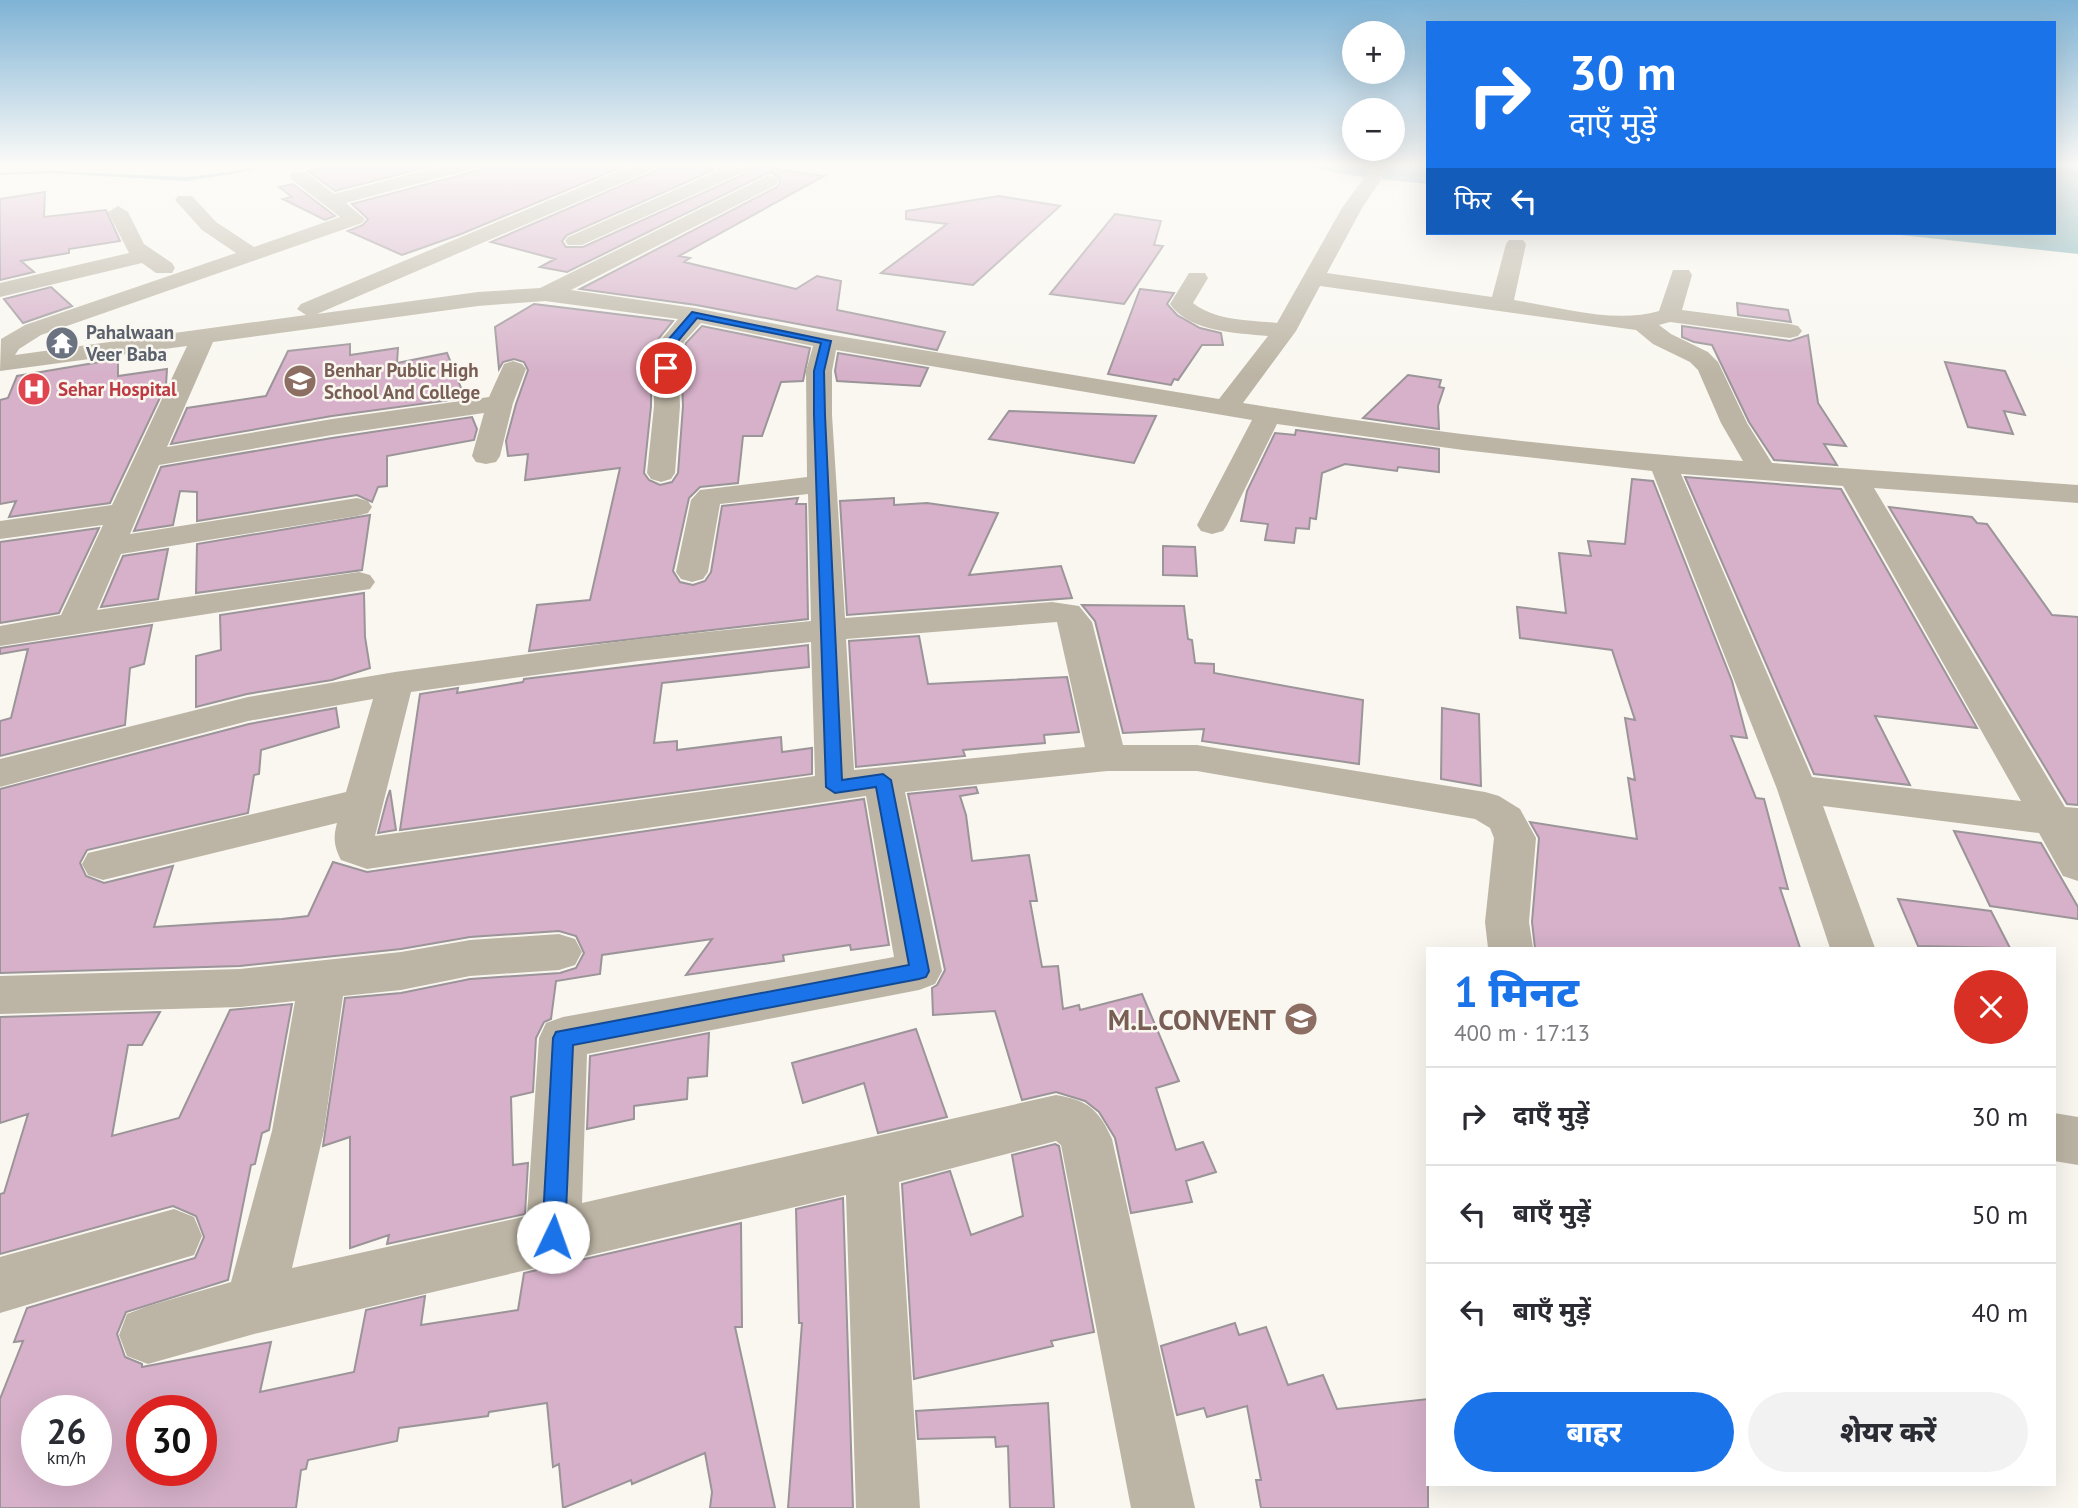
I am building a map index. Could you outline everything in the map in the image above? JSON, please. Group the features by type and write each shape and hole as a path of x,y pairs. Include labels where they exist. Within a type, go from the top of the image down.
{"street":[{"path":"127,233 144,256 183,279"},
{"path":"220,233 253,255"},
{"path":"0,358 9,344 33,330 314,233"},
{"path":"255,330 485,233"},
{"path":"575,241 592,233"},
{"path":"545,295 666,233"},
{"path":"1226,408 1284,331 1338,233"},
{"path":"1502,304 1516,244"},
{"path":"0,290 144,256"},
{"path":"1669,315 1681,275"},
{"path":"1197,278 1181,304 1187,312 1202,318 1284,331"},
{"path":"1313,278 1622,323 1642,323 1669,315 1790,331"},
{"path":"0,363 478,299 545,295 695,314 826,341 1226,408 1463,442 1663,464 1762,470 1854,480 2078,494"},
{"path":"661,473 667,406 666,359 673,340 695,314"},
{"path":"1642,323 1662,339 1699,357 1709,368 1734,423 1762,470"},
{"path":"74,623 203,337"},
{"path":"826,341 819,371 835,787"},
{"path":"486,456 500,403 513,369"},
{"path":"148,459 332,427 500,403"},
{"path":"1212,525 1268,415"},
{"path":"1663,464 1797,789 1852,947"},
{"path":"1854,480 2064,821 2078,865"},
{"path":"692,572 706,500 710,496 824,484"},
{"path":"111,546 356,507"},
{"path":"0,530 123,513"},
{"path":"0,636 359,582"},
{"path":"0,773 248,709 395,683 638,650 827,630 1052,612 1067,613 1075,622 1107,758"},
{"path":"395,683 354,837 356,849 368,853 883,780 1107,758 1197,758 1485,806 1506,819 1516,838 1507,922 1510,947"},
{"path":"553,1237 563,1038 919,971 883,780"},
{"path":"1797,789 2064,821"},
{"path":"103,864 361,803"},
{"path":"0,995 240,988 401,971 470,958 559,952"},
{"path":"254,1306 298,1131 322,979"},
{"path":"148,1335 254,1306 872,1164 1056,1118 1069,1120 1080,1127 1087,1139 1163,1508"},
{"path":"2056,1137 2078,1141"},
{"path":"872,1164 888,1508"},
{"path":"0,1285 174,1236"}],"water":[{"path":"2078,233 2078,254 1901,235"}],"building":[{"path":"0,233 117,233 120,241 69,249 69,253 21,261 34,272 0,280"},
{"path":"353,233 463,233 461,234 402,255"},
{"path":"511,233 571,233 562,241 566,247 583,247 613,233 645,233 567,272 540,267 555,259 491,242"},
{"path":"687,233 720,233 679,256 690,258 684,262 796,289 817,276 841,281 837,310 945,332 937,350 696,305 580,289"},
{"path":"934,233 1030,233 973,285 881,273"},
{"path":"1099,233 1157,233 1154,245 1163,246 1124,304 1050,294"},
{"path":"51,287 72,306 23,323 4,299"},
{"path":"1140,289 1174,293 1167,304 1177,315 1200,328 1221,333 1223,345 1202,345 1178,380 1174,379 1171,385 1108,374"},
{"path":"1737,303 1788,310 1791,322 1738,315"},
{"path":"534,304 673,321 659,338 651,359 651,406 644,473 649,480 660,485 672,482 678,473 683,406 681,359 686,343 702,326 810,348 803,381 781,382 762,436 743,436 738,483 700,487 689,498 673,571 680,582 693,585 705,581 711,572 722,506 798,498 796,504 806,504 808,619 529,651 537,605 590,600 620,468 525,480 528,454 508,456 506,441 528,370 524,362 514,359 503,362 499,369 495,327"},
{"path":"1682,326 1790,341 1808,335 1818,403 1846,446 1824,444 1837,465 1774,460 1749,422 1712,345 1682,337"},
{"path":"350,344 350,355 398,348 397,363 447,353 465,398 332,416 171,444 187,408 266,396 288,351"},
{"path":"838,353 928,368 920,386 837,381 835,371"},
{"path":"118,359 118,376 167,369 166,385 110,503 9,517 16,501 0,504 0,400 8,398 17,376"},
{"path":"1945,362 2005,371 2025,415 2004,411 2013,434 1968,427"},
{"path":"1408,375 1441,380 1439,387 1444,388 1438,406 1439,429 1363,418"},
{"path":"1009,411 1156,416 1134,463 989,439"},
{"path":"472,417 477,429 474,440 387,456 387,486 378,487 372,502 357,495 197,521 197,492 180,491 173,525 134,531 161,467"},
{"path":"1296,430 1439,449 1439,472 1398,467 1397,471 1345,464 1322,473 1316,519 1310,518 1309,529 1296,528 1294,543 1265,540 1268,524 1241,521 1247,491 1275,433 1295,435"},
{"path":"1685,477 1841,489 1977,728 1875,716 1910,785 1814,774"},
{"path":"1632,479 1653,481 1732,681 1747,738 1731,736 1756,798 1764,799 1788,889 1780,888 1800,947 1535,947 1532,922 1539,838 1530,822 1637,839 1628,778 1635,780 1625,718 1635,720 1612,650 1520,638 1517,607 1566,613 1559,553 1591,556 1588,541 1625,544"},
{"path":"894,498 894,505 927,503 998,513 969,575 1061,566 1072,598 847,615 840,501"},
{"path":"1889,507 1972,517 1977,523 1987,524 2052,615 2078,617 2078,805 2067,804"},
{"path":"370,515 362,570 196,593 197,544"},
{"path":"99,528 59,613 0,623 0,542"},
{"path":"1163,546 1195,547 1197,576 1163,575"},
{"path":"168,549 158,599 101,607 123,556"},
{"path":"364,593 365,637 370,668 332,680 247,694 196,707 196,656 221,650 220,615"},
{"path":"1082,605 1184,606 1188,639 1192,640 1195,663 1214,664 1214,673 1363,700 1359,764 1202,741 1204,729 1123,733 1095,621"},
{"path":"152,625 144,664 130,668 125,725 0,756 0,721 11,718 28,649 0,654 0,648"},
{"path":"919,636 928,684 1067,677 1079,732 1044,735 1045,743 963,750 965,756 856,767 849,641"},
{"path":"808,645 809,667 662,683 654,743 677,741 677,750 781,737 782,752 812,748 812,774 400,830 420,694 458,688 457,693 523,682 524,679"},
{"path":"336,708 339,727 261,750 259,774 254,775 248,813 87,850 80,863 86,876 104,883 173,866 154,927 282,919 308,916 333,862 367,872 864,799 889,945 851,950 850,945 783,955 784,961 686,975 712,939 602,955 600,974 556,981 551,1019 544,1022 536,1038 533,1092 511,1097 513,1165 528,1163 525,1214 387,1244 389,1235 350,1248 350,1137 323,1146 345,998 401,993 470,979 560,973 576,968 584,953 576,936 559,931 470,937 401,949 240,966 0,973 0,789 249,724"},
{"path":"1442,708 1479,714 1481,786 1441,779"},
{"path":"976,787 978,793 960,796 966,815 972,861 1029,855 1037,901 1030,901 1042,967 1058,966 1063,1009 1079,1005 1080,1010 1142,994 1179,1081 1156,1088 1176,1150 1203,1142 1216,1172 1186,1181 1192,1202 1131,1213 1115,1138 1099,1112 1085,1101 1056,1092 1022,1100 995,1011 933,1015 932,988 937,985 945,970 908,794"},
{"path":"390,790 396,830 378,833 387,799"},
{"path":"1954,831 2041,843 2078,907 2078,919 1990,906"},
{"path":"1898,899 1991,911 2009,947 1964,947 1918,946"},
{"path":"292,1004 269,1130 262,1133 255,1164 251,1165 228,1280 126,1312 117,1334 125,1357 142,1364 142,1367 271,1342 260,1392 354,1372 366,1310 425,1296 421,1325 518,1310 524,1273 741,1223 742,1327 735,1327 775,1508 710,1508 712,1492 705,1453 632,1484 631,1480 563,1508 559,1464 553,1467 547,1403 489,1412 488,1416 399,1428 397,1441 308,1460 306,1469 301,1470 296,1508 0,1508 0,1399 23,1341 14,1342 27,1308 195,1258 204,1237 196,1216 173,1206 0,1254 0,1194 4,1193 28,1114 0,1123 0,1017 160,1012 142,1045 128,1045 112,1136 179,1118 230,1010"},
{"path":"916,1029 947,1117 878,1133 864,1083 803,1103 792,1063"},
{"path":"709,1033 707,1076 688,1078 687,1099 634,1106 634,1119 587,1129 590,1056"},
{"path":"1055,1144 1059,1146 1094,1332 1051,1341 1053,1346 914,1379 902,1184 950,1171 971,1235 1023,1216 1012,1155"},
{"path":"843,1198 853,1508 788,1508 802,1323 799,1323 796,1209"},
{"path":"1235,1323 1239,1335 1266,1327 1288,1385 1323,1375 1337,1409 1426,1399 1428,1508 1261,1508 1256,1480 1261,1480 1247,1406 1207,1417 1204,1408 1177,1415 1161,1346"},
{"path":"1048,1403 1054,1508 1010,1508 1008,1446 996,1447 995,1437 918,1439 916,1411"}],"place":[{"name":"Pahalwaan Veer Baba","path":"62,343"},
{"name":"Benhar Public High School And College","path":"300,381"},
{"name":"Sehar Hospital","path":"34,389"},
{"name":"M.L.CONVENT","path":"1301,1019"}],"route":[{"path":"553,1237 563,1038 919,971 883,780 835,787 819,415 819,371 826,341 695,314 673,340 666,359 666,368"}]}
